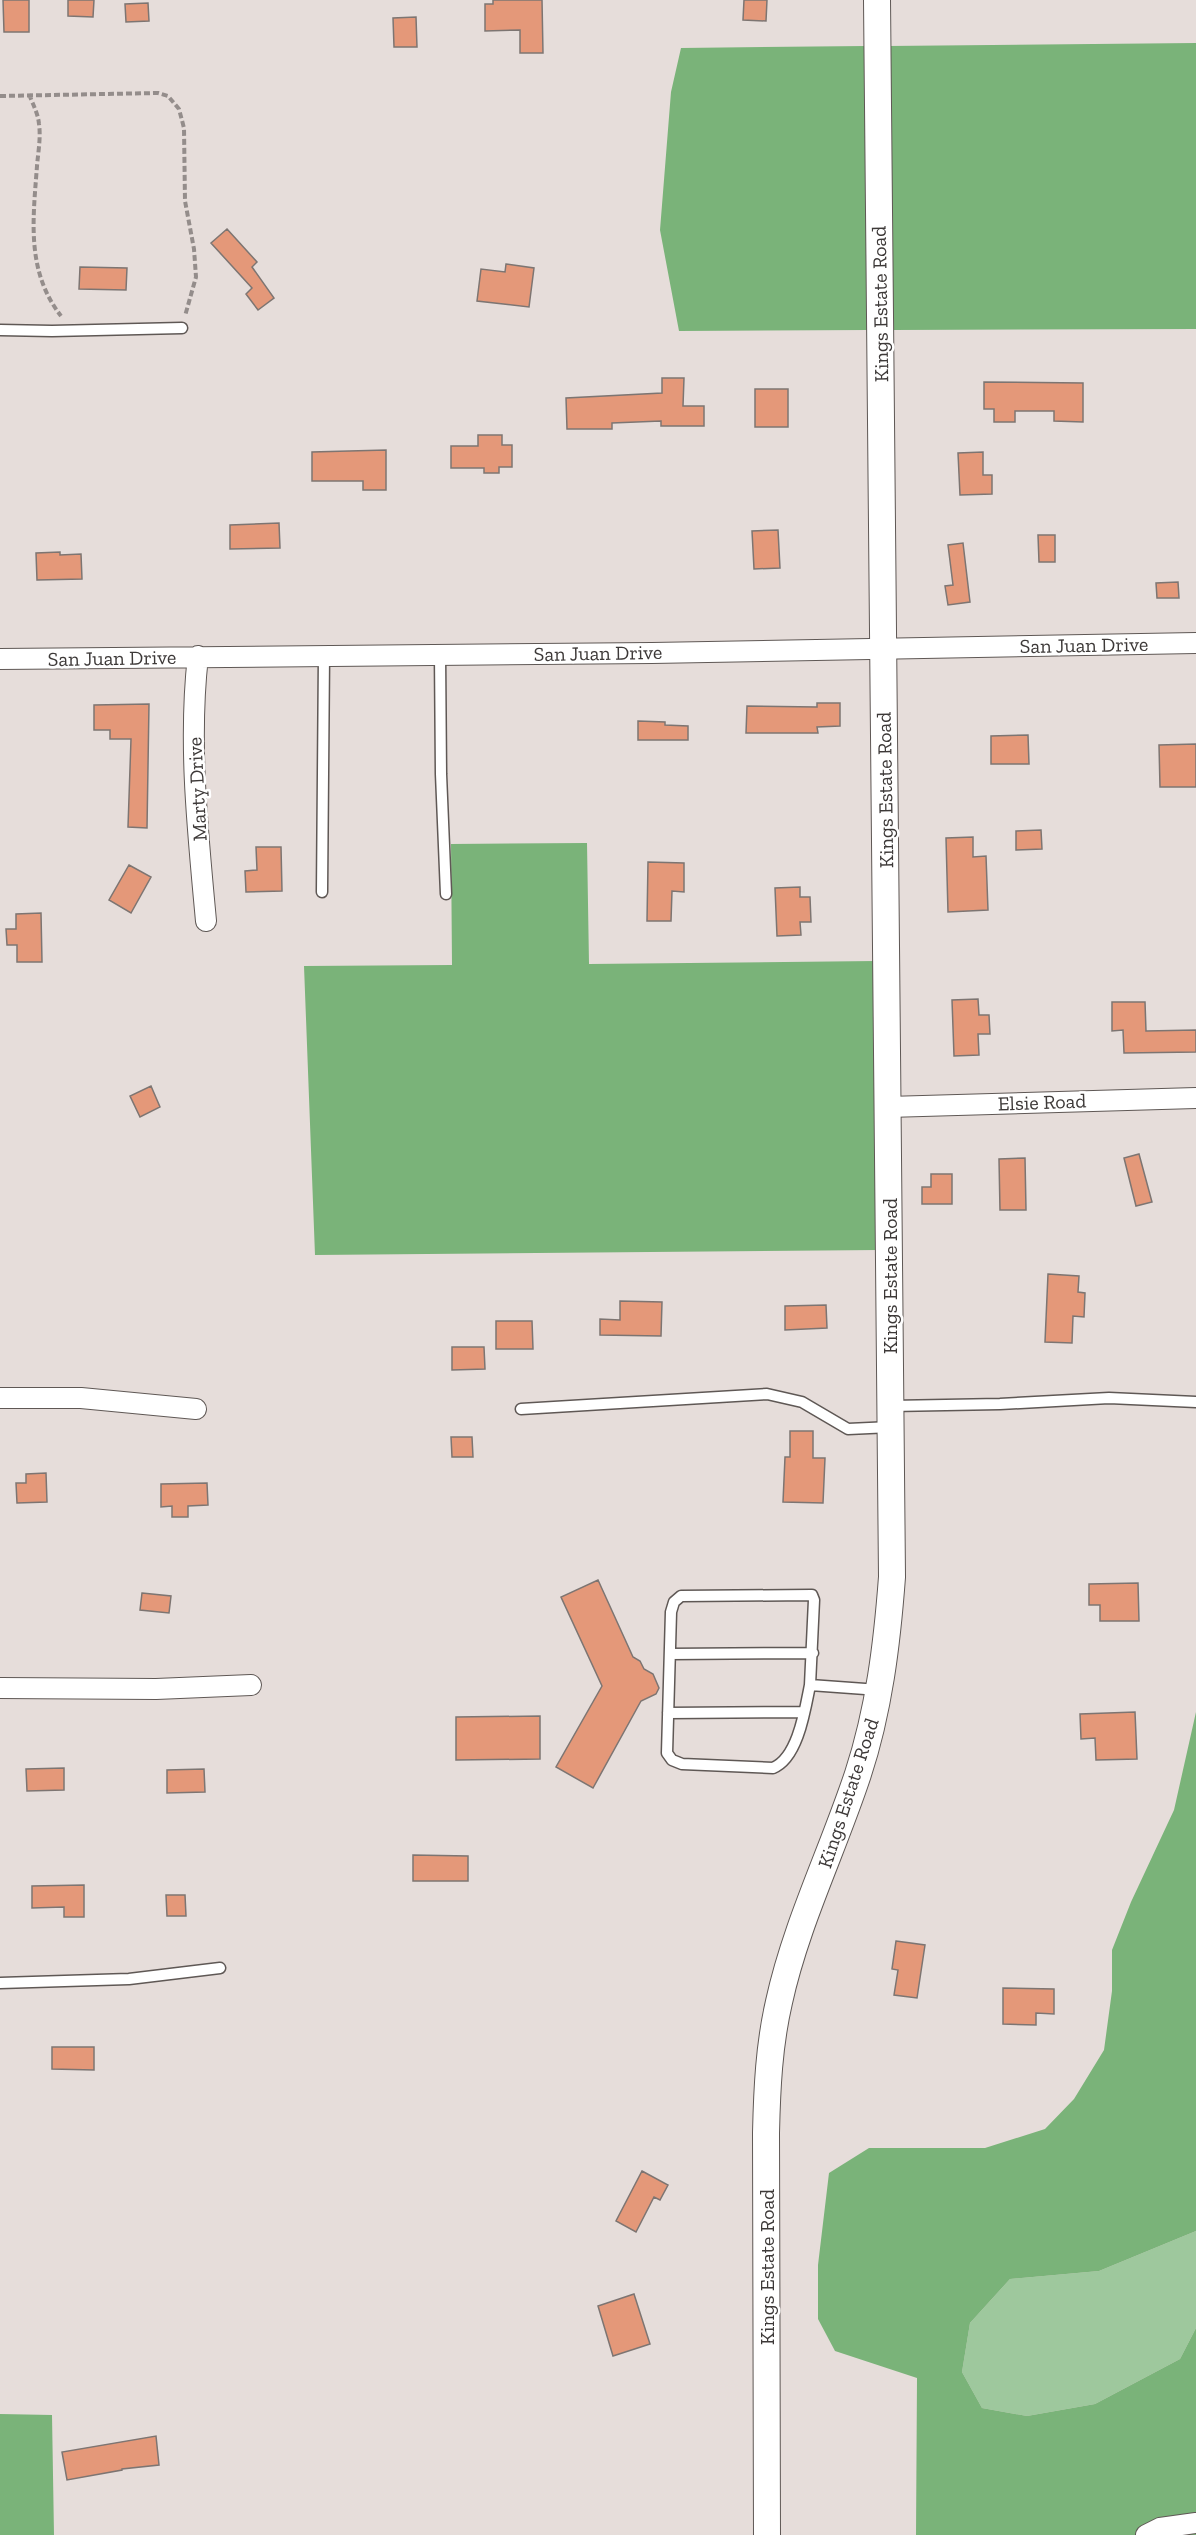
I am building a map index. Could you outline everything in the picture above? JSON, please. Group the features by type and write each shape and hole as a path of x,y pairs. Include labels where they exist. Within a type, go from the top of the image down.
{"street":[{"name":"Kings Estate Road","path":"767,2535 766,2133 771,2045 790,1960 858,1773 879,1690 892,1577 877,0"},
{"name":"San Juan Drive","path":"0,660 1196,644"},
{"name":"Marty Drive","path":"198,656 194,693 194,740 198,835 206,921"},
{"name":"Elsie Road","path":"888,1107 1196,1098"},
{"path":"0,1398 81,1398 196,1409"},
{"path":"0,1688 156,1689 251,1685"},
{"path":"1146,2535 1160,2528 1196,2523"}],"lane":[{"path":"0,330 73,331 182,328"},
{"path":"440,654 441,774 446,894"},
{"path":"322,892 324,655"},
{"path":"520,1409 767,1394 802,1402 848,1429 891,1417 1000,1404 1109,1398 1196,1402"},
{"path":"812,1595 814,1600 813,1653 810,1685 804,1712 788,1757 780,1765 773,1768 682,1764 672,1760 667,1753 670,1612 674,1602 681,1596 812,1595"},
{"path":"670,1654 813,1653"},
{"path":"810,1685 879,1690"},
{"path":"668,1713 804,1712"},
{"path":"0,1983 129,1979 220,1968"}],"path":[{"path":"0,96 158,93 168,96 179,109 184,128 184,201 194,249 196,277 182,328"},
{"path":"29,94 37,111 40,128 34,245 37,270 48,300 73,331"}],"green space":[{"path":"1196,43 1196,329 892,330 888,46"},
{"path":"866,46 869,330 679,331 660,230 671,92 681,48"},
{"path":"587,843 589,964 876,961 879,1250 315,1255 304,966 452,965 451,844"},
{"path":"1196,1712 1196,2231 1099,2271 1010,2279 970,2323 962,2372 982,2408 1027,2416 1095,2404 1180,2359 1196,2328 1196,2535 916,2535 917,2378 835,2351 818,2319 818,2265 829,2173 869,2148 985,2148 1045,2129 1074,2099 1104,2050 1112,1991 1112,1950 1131,1902 1174,1810"},
{"path":"1196,2231 1196,2328 1180,2359 1095,2404 1027,2416 982,2408 962,2372 970,2323 1010,2279 1099,2271"},
{"path":"0,2414 52,2415 54,2535 0,2535"}],"building":[{"path":"3,0 29,0 29,32 4,32"},
{"path":"68,0 94,0 93,17 68,16"},
{"path":"493,0 542,0 543,53 520,53 520,30 485,31 485,4 493,4"},
{"path":"744,0 767,0 766,21 743,20"},
{"path":"148,3 149,21 126,22 125,4"},
{"path":"416,17 417,47 394,47 393,18"},
{"path":"227,229 257,262 252,267 274,298 258,310 246,294 252,288 211,243"},
{"path":"506,264 534,268 529,307 477,301 481,269 505,272"},
{"path":"80,267 127,268 126,290 79,289"},
{"path":"662,378 684,378 683,406 704,406 704,426 661,426 661,421 612,423 612,429 567,429 566,398 662,393"},
{"path":"984,382 1083,383 1083,422 1054,421 1054,411 1015,411 1015,422 994,422 994,409 984,409"},
{"path":"755,389 788,389 788,427 755,427"},
{"path":"478,435 502,435 502,445 512,445 512,467 499,467 499,473 484,473 484,468 451,468 451,446 478,446"},
{"path":"386,450 386,490 363,490 363,481 312,481 312,452"},
{"path":"983,452 983,475 992,475 992,494 960,495 958,453"},
{"path":"279,523 280,548 230,549 230,525"},
{"path":"778,530 780,568 754,569 752,531"},
{"path":"1038,535 1055,535 1055,562 1039,562"},
{"path":"963,543 970,602 948,605 945,586 953,585 948,545"},
{"path":"60,552 60,555 81,554 82,579 37,580 36,553"},
{"path":"1178,582 1179,598 1157,598 1156,583"},
{"path":"817,703 840,703 840,726 817,727 818,733 746,733 747,706 817,707"},
{"path":"149,704 147,828 128,827 131,739 110,739 110,730 94,730 94,705"},
{"path":"638,721 688,726 688,740 638,740"},
{"path":"1028,735 1029,764 991,764 991,736"},
{"path":"1196,744 1196,787 1160,787 1159,745"},
{"path":"1041,830 1042,849 1016,850 1016,831"},
{"path":"973,837 973,857 986,856 988,910 948,912 946,838"},
{"path":"256,847 281,847 282,891 246,892 245,871 257,870"},
{"path":"648,862 684,863 684,892 672,891 671,921 647,921"},
{"path":"129,865 151,877 131,913 109,900"},
{"path":"800,887 800,897 810,897 811,922 800,922 801,935 777,936 775,888"},
{"path":"41,913 42,962 17,962 17,945 7,945 6,929 16,929 16,914"},
{"path":"978,999 979,1015 989,1015 990,1034 978,1034 979,1055 954,1056 952,1000"},
{"path":"1112,1002 1145,1002 1146,1031 1196,1030 1196,1052 1124,1053 1123,1030 1112,1031"},
{"path":"151,1086 160,1107 140,1117 130,1096"},
{"path":"1139,1154 1152,1202 1136,1206 1124,1158"},
{"path":"1025,1158 1026,1210 1000,1210 999,1159"},
{"path":"931,1174 952,1174 952,1204 922,1204 922,1187 931,1187"},
{"path":"1048,1274 1079,1276 1078,1292 1085,1293 1084,1317 1073,1316 1072,1343 1045,1342"},
{"path":"620,1301 662,1302 661,1336 600,1335 600,1319 620,1320"},
{"path":"826,1305 827,1328 785,1330 785,1306"},
{"path":"496,1321 532,1321 533,1349 496,1349"},
{"path":"452,1347 484,1347 485,1369 452,1370"},
{"path":"790,1431 813,1431 813,1458 825,1458 823,1503 783,1502 785,1457 790,1457"},
{"path":"451,1437 472,1437 473,1457 452,1457"},
{"path":"46,1473 47,1502 17,1503 16,1483 26,1483 26,1474"},
{"path":"207,1483 208,1505 188,1506 188,1517 172,1517 172,1506 161,1507 161,1484"},
{"path":"598,1580 633,1657 640,1661 644,1669 653,1674 659,1688 656,1694 641,1701 593,1788 556,1767 602,1686 561,1597"},
{"path":"1138,1583 1139,1621 1100,1621 1100,1605 1089,1605 1089,1584"},
{"path":"142,1593 171,1596 169,1613 140,1610"},
{"path":"1135,1712 1137,1759 1096,1760 1095,1738 1081,1739 1080,1714"},
{"path":"540,1716 540,1759 456,1760 456,1717"},
{"path":"64,1768 64,1790 27,1791 26,1769"},
{"path":"204,1769 205,1792 167,1793 167,1770"},
{"path":"413,1855 468,1856 468,1881 413,1881"},
{"path":"84,1885 84,1917 64,1917 64,1907 32,1908 32,1886"},
{"path":"166,1895 185,1895 186,1916 167,1916"},
{"path":"896,1941 925,1945 917,1998 894,1995 898,1970 892,1969"},
{"path":"1003,1988 1054,1989 1054,2014 1036,2013 1036,2025 1003,2024"},
{"path":"52,2047 94,2047 94,2070 52,2069"},
{"path":"642,2171 668,2185 660,2200 654,2197 636,2232 616,2221"},
{"path":"634,2294 650,2344 613,2356 598,2306"},
{"path":"156,2436 159,2465 122,2469 67,2480 62,2452"}]}
